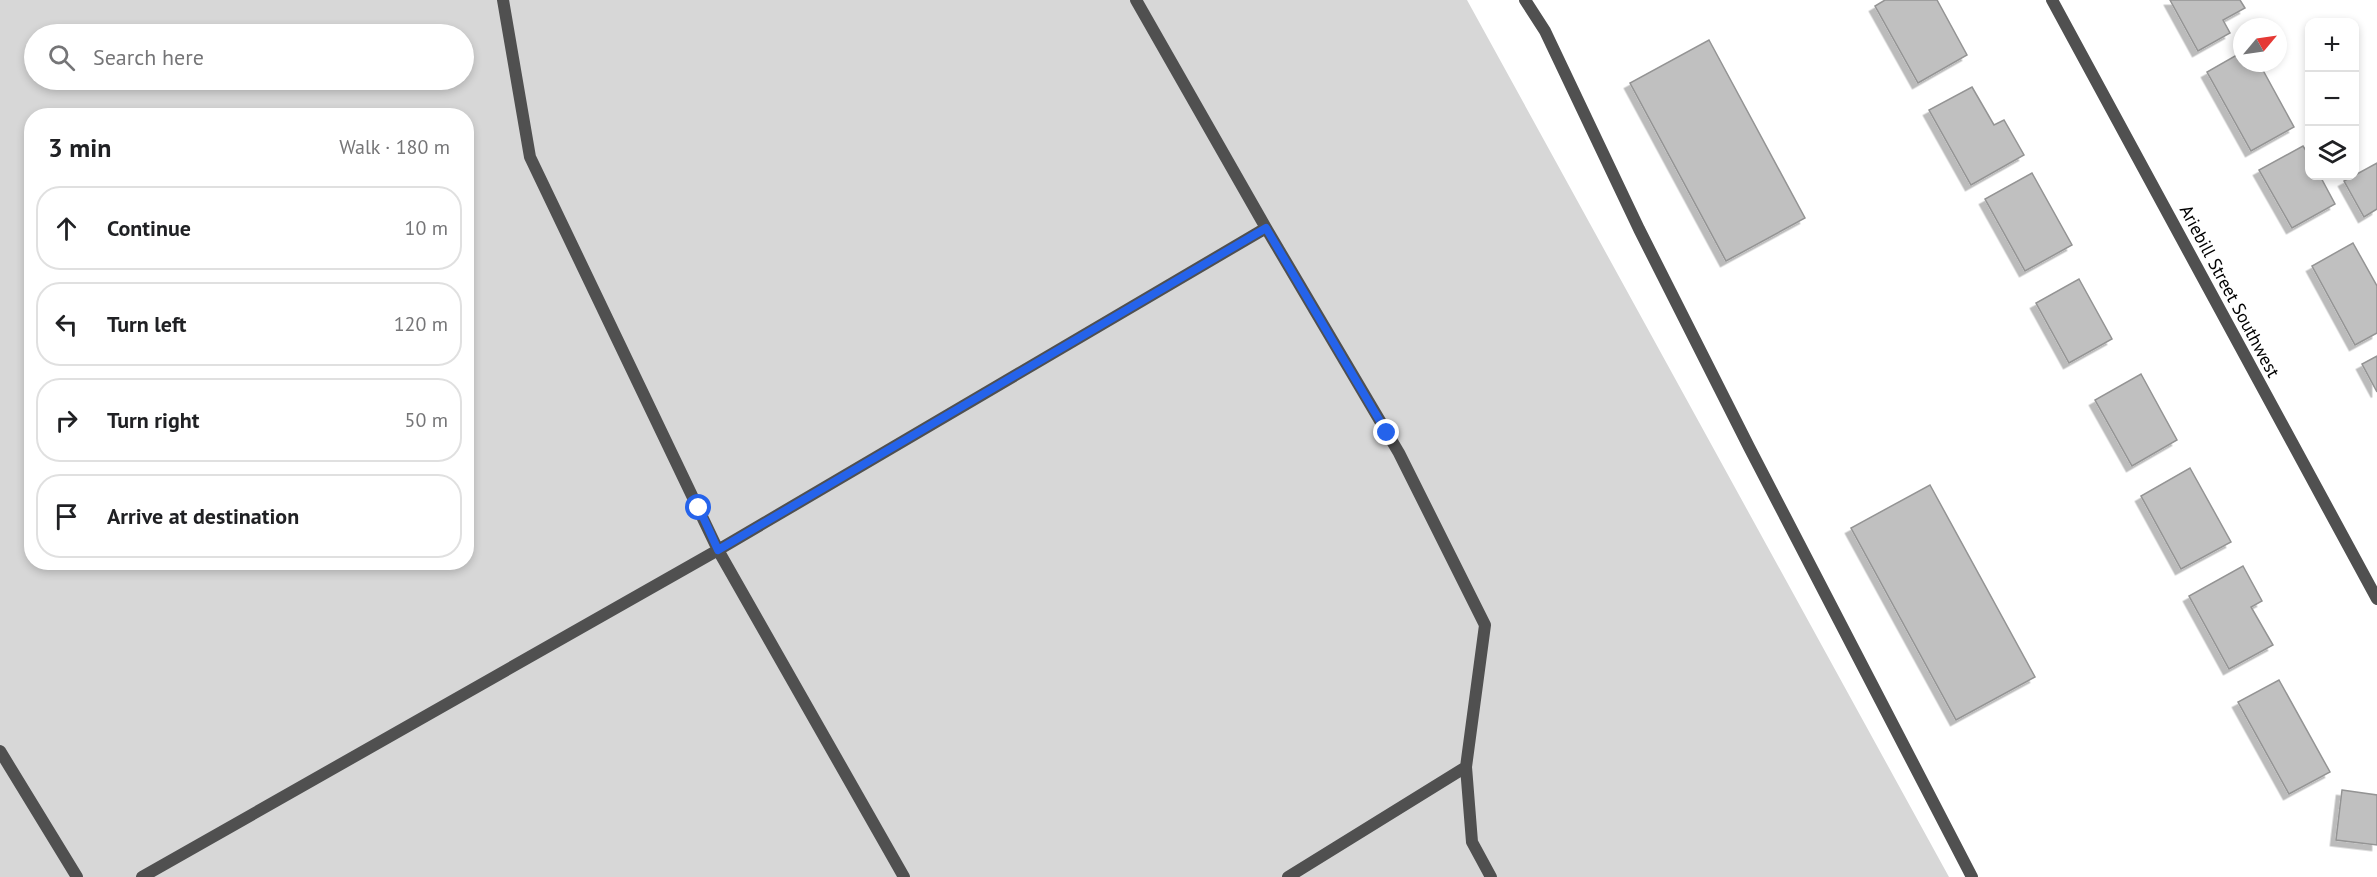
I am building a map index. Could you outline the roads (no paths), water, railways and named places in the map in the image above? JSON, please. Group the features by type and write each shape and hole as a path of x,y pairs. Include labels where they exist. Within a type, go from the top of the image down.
{"street":[{"path":"503,0 530,158 718,550 904,877"},
{"path":"1136,0 1266,228 1399,453 1485,625 1466,767 1472,842 1491,877"},
{"path":"1525,0 1545,31 1639,229 1972,877"},
{"name":"Ariebill Street Southwest","path":"2052,0 2377,600"},
{"path":"142,877 718,550 1266,228"},
{"path":"0,751 77,877"},
{"path":"1288,877 1466,767"}]}
